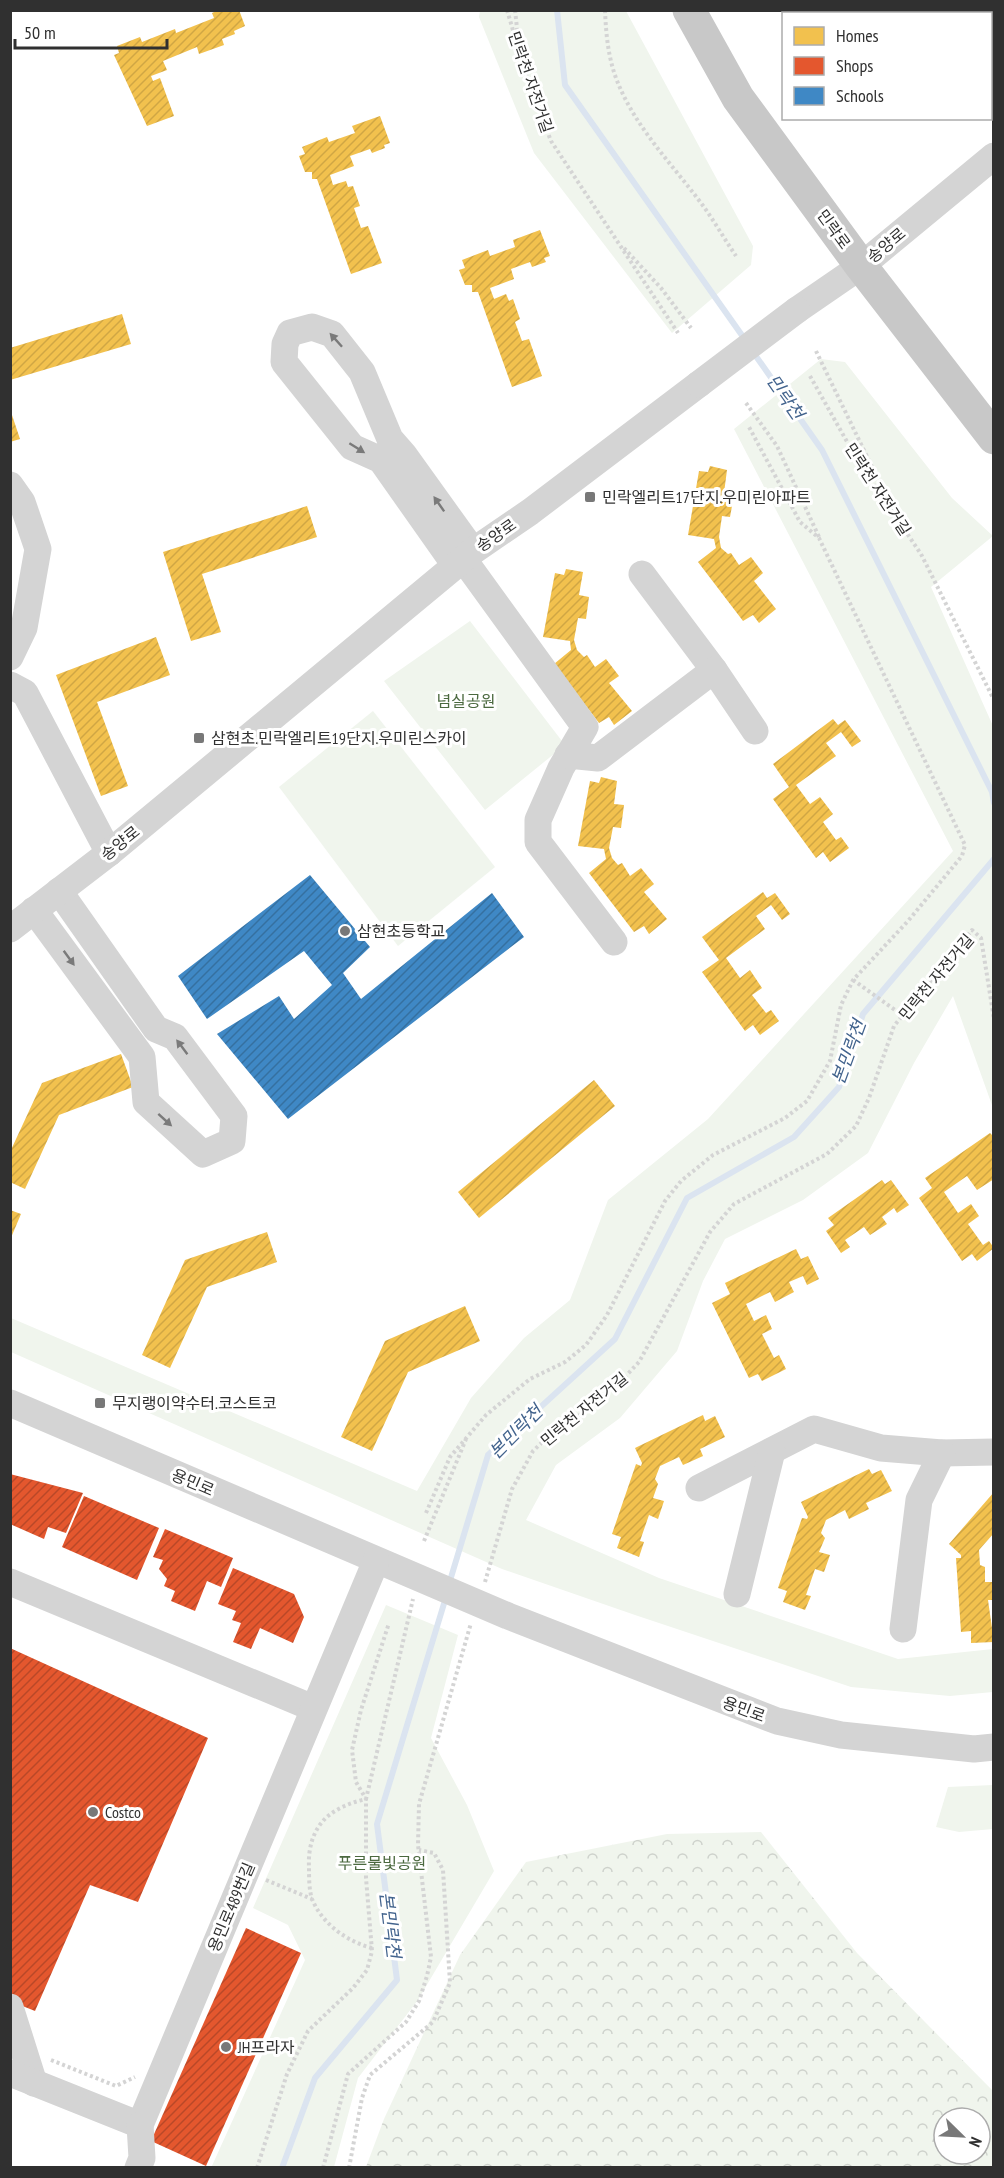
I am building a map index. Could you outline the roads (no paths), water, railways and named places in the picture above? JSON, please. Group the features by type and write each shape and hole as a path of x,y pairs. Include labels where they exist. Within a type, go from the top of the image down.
{"main road":[{"name":"민락로","path":"689,10 738,98 861,266 993,438"}],"street":[{"name":"송양로","path":"10,929 109,853 464,559 530,512 797,310 861,266 993,156"},
{"path":"464,559 404,454 390,439 362,372 332,334 312,327 290,333 285,344 284,362 352,447 381,460 464,559 585,727 568,755 538,820 538,842 614,942"},
{"path":"10,485 22,502 39,549 24,628 10,657"},
{"path":"642,574 714,670 756,731"},
{"path":"568,755 598,758 714,670"},
{"path":"10,685 25,693 109,853"},
{"path":"34,910 142,1057 146,1102 203,1154 232,1141 234,1116 175,1037 156,1029 59,891"},
{"name":"용민로","path":"10,1403 466,1599 777,1721 841,1735 974,1749 993,1747"},
{"path":"699,1488 814,1429 881,1448 942,1453 993,1452"},
{"path":"737,1594 772,1451"},
{"path":"903,1629 919,1500 942,1453"},
{"name":"용민로489번길","path":"140,2125 376,1561"},
{"path":"10,1582 313,1708"},
{"path":"10,2007 22,2078 140,2125 142,2158 138,2168"}],"waterway":[{"name":"민락천","path":"557,10 565,85 746,341"},
{"name":"민락천","path":"753,352 822,450 992,792 994,803"},
{"name":"본민락천","path":"449,1584 488,1455 615,1339 687,1198 794,1137 839,1087 863,1014 994,859"},
{"name":"본민락천","path":"282,2168 315,2078 397,1980 377,1824 446,1597"}],"place":[{"name":"민락엘리트17단지.우미린아파트","path":"590,497"},
{"name":"삼현초.민락엘리트19단지.우미린스카이","path":"199,738"},
{"name":"삼현초등학교","path":"345,931"},
{"name":"무지랭이약수터.코스트코","path":"100,1403"},
{"name":"Costco","path":"93,1812"},
{"name":"JH프라자","path":"226,2047"}],"park label":[{"name":"념실공원","path":"466,701"},
{"name":"푸른물빛공원","path":"382,1863"}]}
